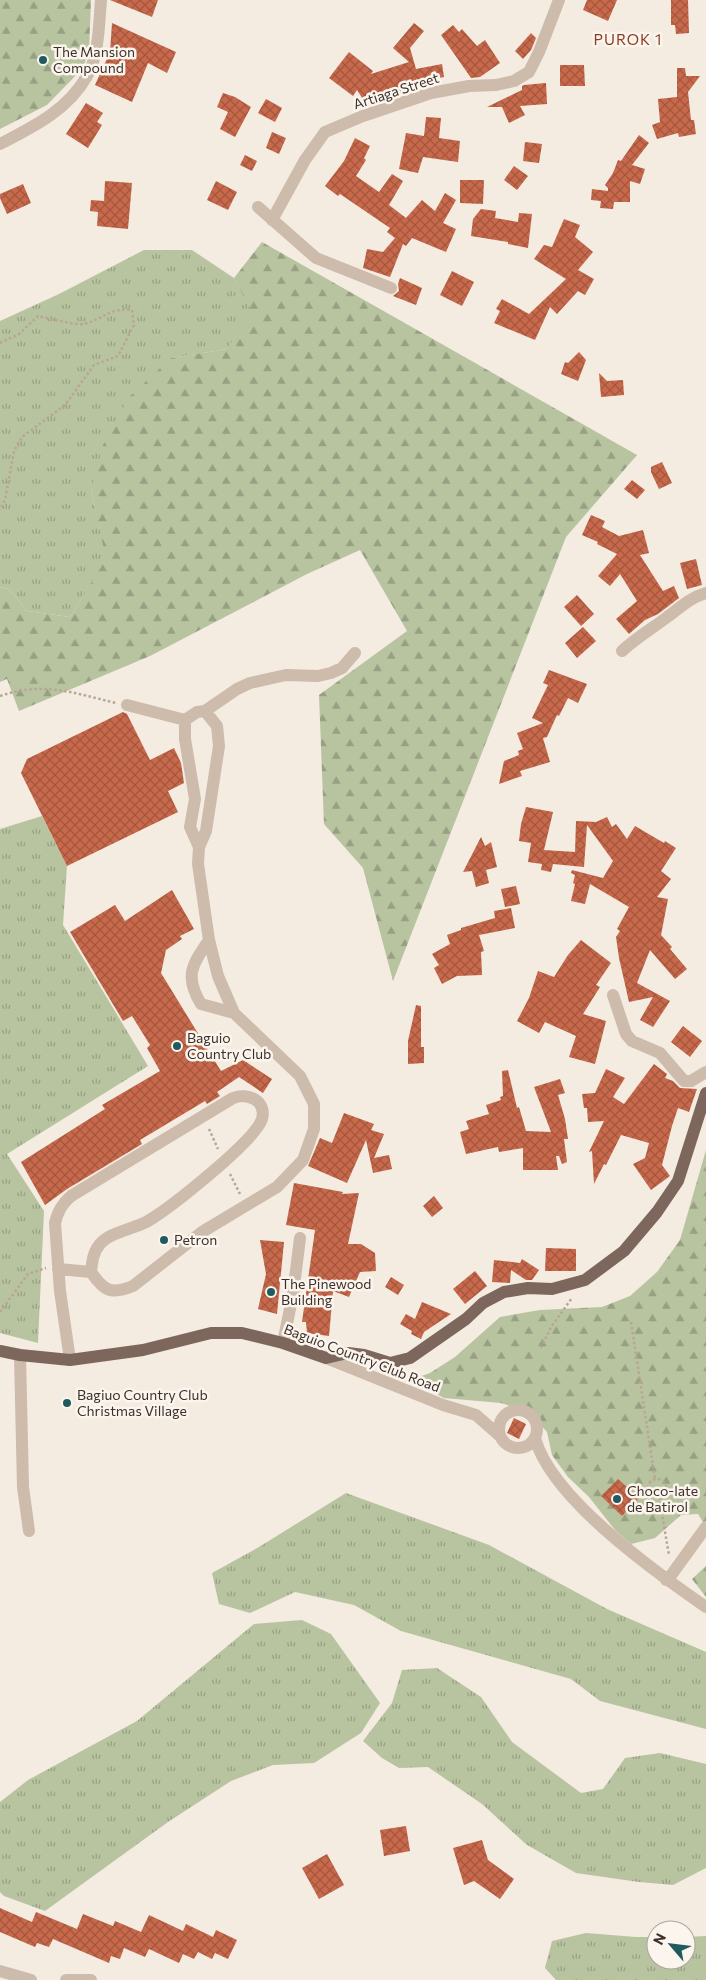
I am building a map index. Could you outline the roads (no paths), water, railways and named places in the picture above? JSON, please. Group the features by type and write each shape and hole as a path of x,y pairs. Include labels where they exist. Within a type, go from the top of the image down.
{"main road":[{"path":"326,1358 356,1353 390,1363 398,1362 410,1358 466,1319 483,1303 504,1292 528,1288 552,1289 585,1280 624,1251 657,1212 678,1181 706,1093"},
{"name":"Baguio Country Club Road","path":"0,1351 70,1360 143,1350 211,1333 242,1333 278,1341 326,1358"}],"street":[{"path":"0,144 40,123 65,104 88,75 96,48 101,0"},
{"name":"Artiaga Street","path":"272,220 305,160 326,132 431,92 469,86 496,85 514,81 529,72 539,52 559,0"},
{"path":"258,206 316,258 391,288"},
{"path":"622,651 636,638 684,603 706,593"},
{"path":"127,705 185,720 197,712 205,711 250,682 286,675 318,676 331,673 342,668 354,653"},
{"path":"198,846 206,831 218,746 217,726 205,711"},
{"path":"70,1360 63,1322 58,1269 56,1223 62,1203 233,1098 240,1095 249,1096 259,1102 262,1118 257,1129 234,1154 161,1212 133,1228 104,1239 95,1252 91,1272 98,1283 105,1289 114,1291 133,1286 202,1232 277,1187 303,1160 314,1129 314,1104 300,1076 234,1013 218,976 209,940 198,864 198,846 190,827 195,798 188,762 185,720"},
{"path":"209,940 197,958 191,976 192,989 201,1004 234,1013"},
{"path":"613,995 626,1034 632,1041 660,1053 684,1081 691,1081 706,1072"},
{"path":"278,1341 290,1308 300,1238"},
{"path":"58,1269 91,1272"},
{"path":"20,1355 23,1487 29,1531"},
{"name":"Baguio Country Club Road","path":"326,1358 443,1405 476,1415 509,1412"},
{"path":"519,1409 532,1415 538,1428 531,1442 513,1448 504,1442 500,1436 500,1422 509,1412 519,1409"},
{"name":"Baguio Country Club Road","path":"476,1415 500,1436"},
{"path":"531,1442 563,1487 587,1512 636,1556 669,1577 706,1607"},
{"path":"669,1577 706,1527"},
{"path":"0,1971 30,1980"},
{"path":"66,1980 91,1980"}],"place":[{"name":"The Mansion Compound","path":"43,60"},
{"name":"Baguio Country Club","path":"177,1046"},
{"name":"Petron","path":"164,1240"},
{"name":"The Pinewood Building","path":"271,1292"},
{"name":"Bagiuo Country Club Christmas Village","path":"67,1403"},
{"name":"Choco-late de Batirol","path":"617,1499"}],"district":[{"name":"PUROK 1","path":"628,40"}]}
